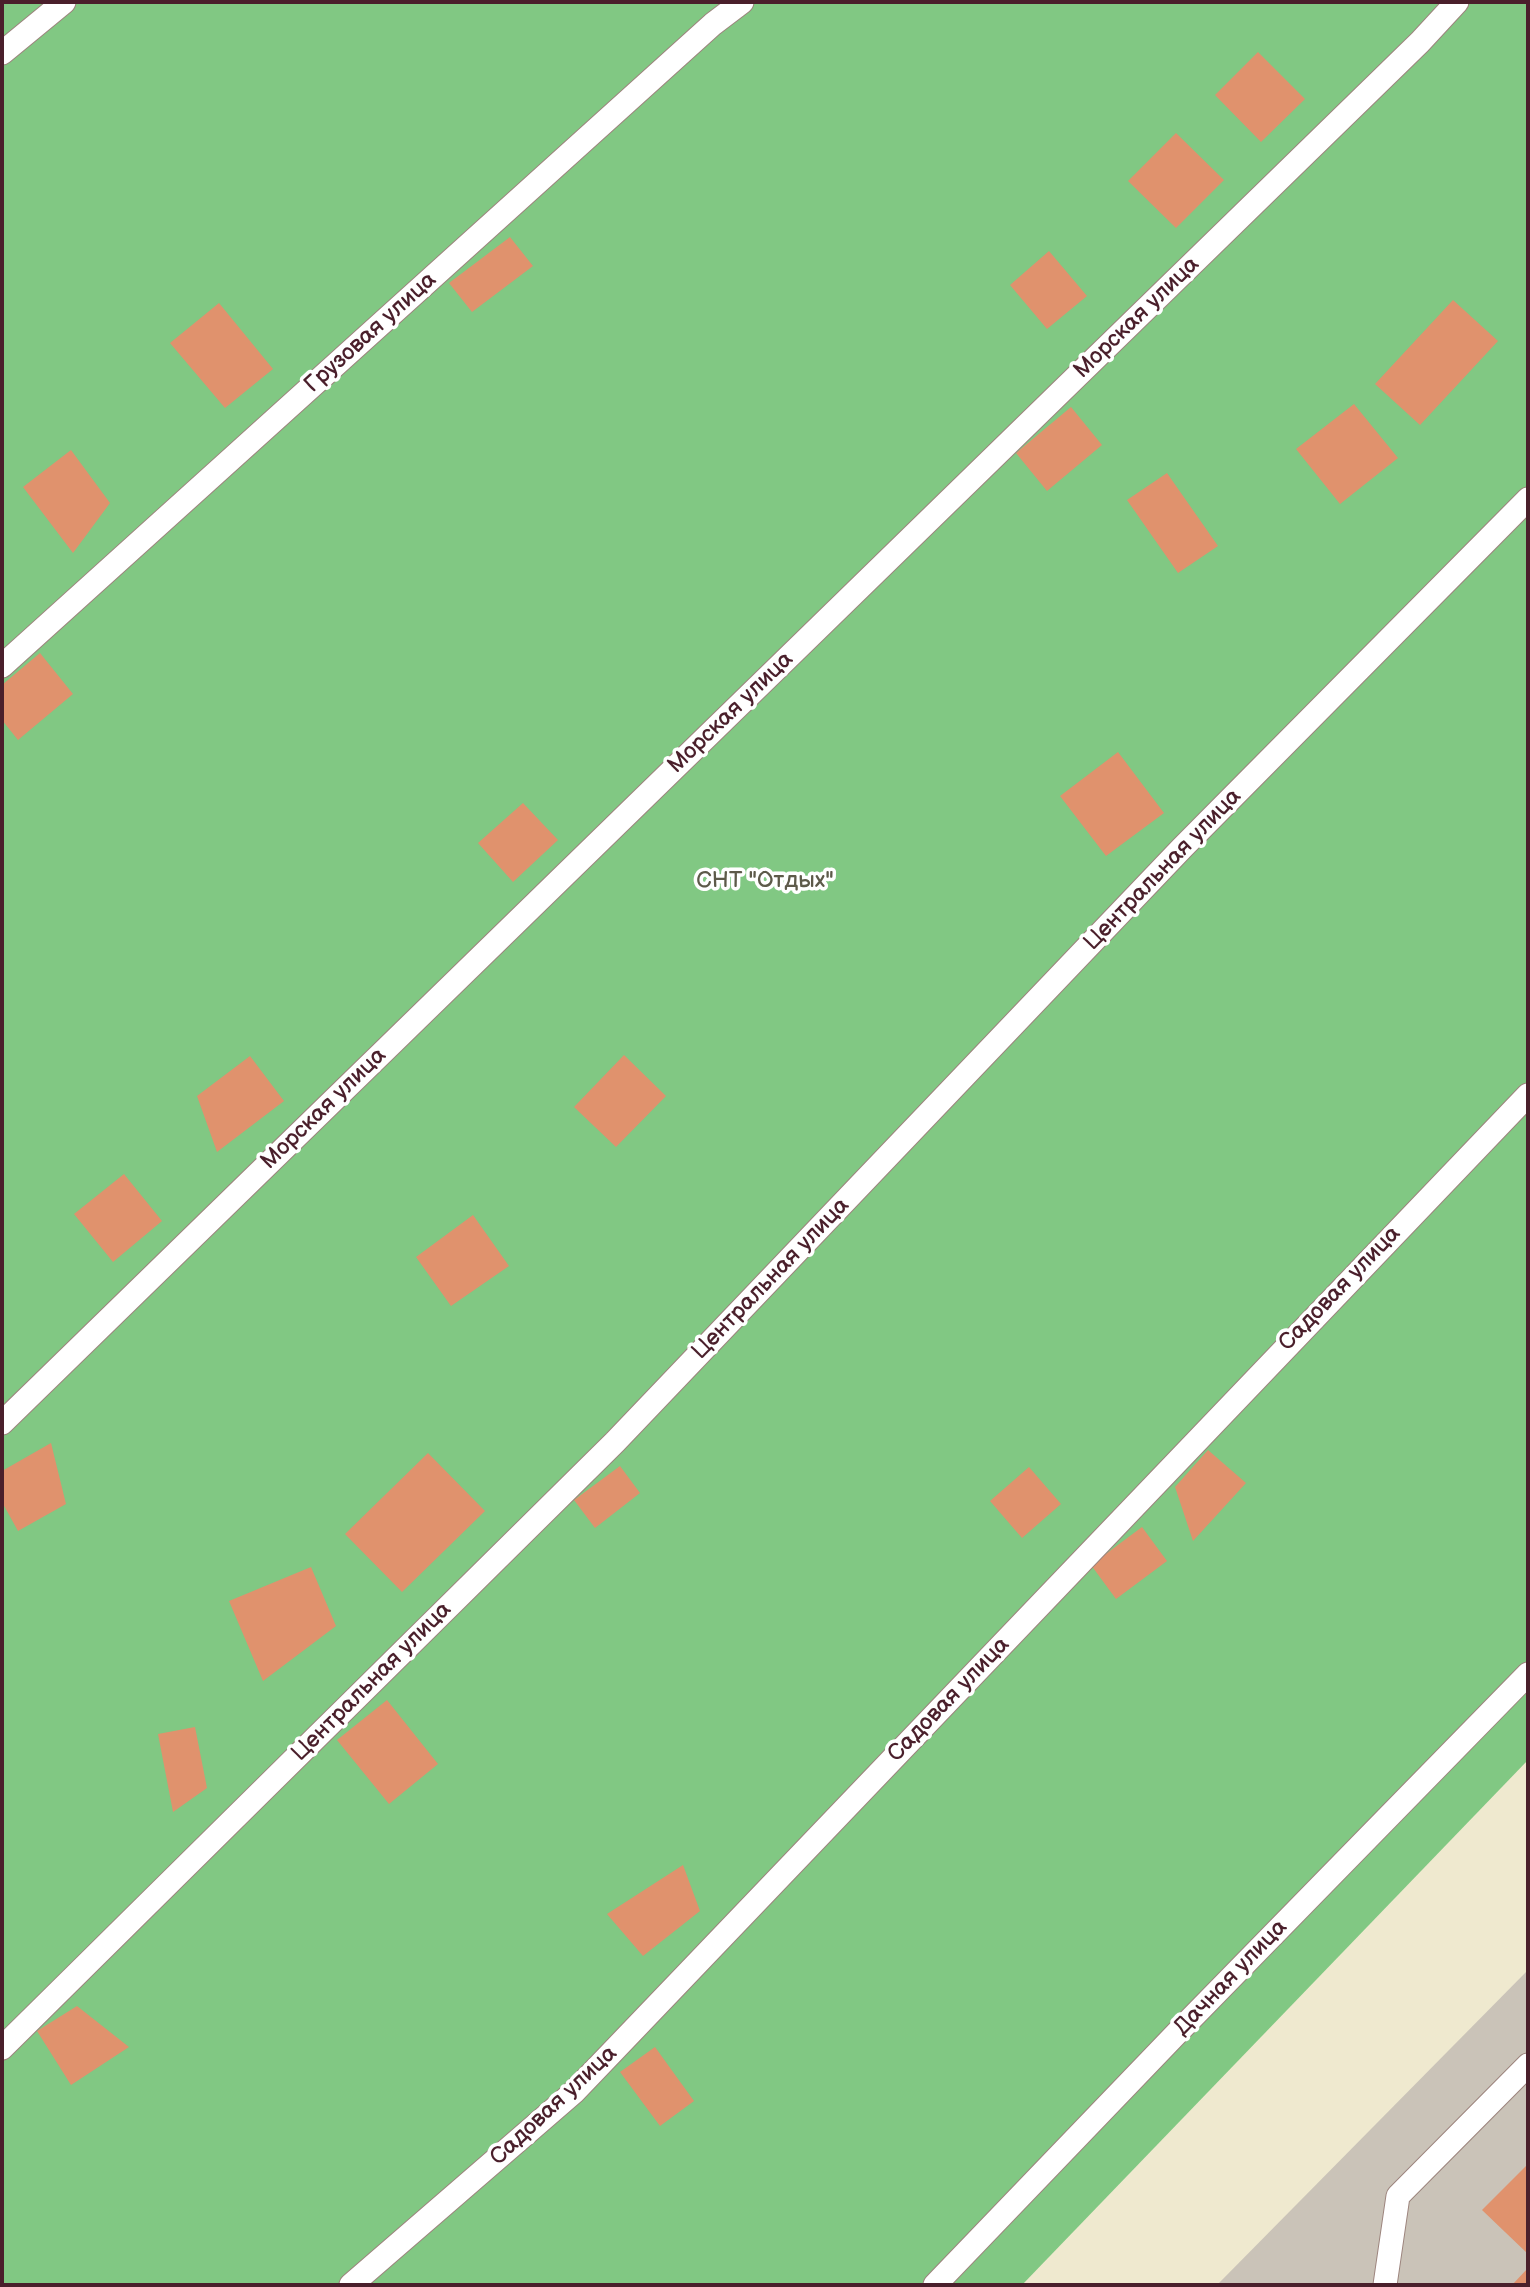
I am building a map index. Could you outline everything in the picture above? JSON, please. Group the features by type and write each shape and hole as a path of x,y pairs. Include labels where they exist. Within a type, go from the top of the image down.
{"lane":[{"path":"2,53 64,2"},
{"name":"Грузовая улица","path":"2,666 713,24 742,2"},
{"name":"Морская улица","path":"2,1423 1420,42 1457,2"},
{"name":"Центральная улица","path":"2,2048 615,1441 1182,848 1528,499"},
{"name":"Садовая улица","path":"351,2285 574,2092 1528,1095"},
{"name":"Дачная улица","path":"936,2285 1528,1674"},
{"path":"1385,2285 1398,2196 1528,2065"}],"shaded area":[{"path":"1528,1970 1528,2285 1217,2285"}],"green space":[{"name":"СНТ \"Отдых\"","path":"2,2 1528,2 1528,1760 1022,2285 2,2285"}],"building":[{"path":"1258,52 1305,99 1261,142 1215,95"},
{"path":"1176,133 1224,180 1176,228 1128,181"},
{"path":"510,237 533,266 472,312 449,283"},
{"path":"1049,251 1087,296 1047,329 1010,285"},
{"path":"1453,300 1498,341 1420,425 1375,384"},
{"path":"219,303 273,369 225,408 170,343"},
{"path":"1354,404 1398,458 1340,504 1296,449"},
{"path":"1071,407 1102,445 1047,491 1016,453"},
{"path":"71,450 110,503 73,553 23,487"},
{"path":"1167,473 1218,546 1178,573 1127,500"},
{"path":"40,653 73,694 18,740 2,720 2,685"},
{"path":"1118,752 1164,813 1106,856 1060,796"},
{"path":"523,803 558,840 513,882 478,843"},
{"path":"624,1055 666,1096 616,1147 574,1107"},
{"path":"250,1056 284,1101 217,1152 197,1096"},
{"path":"124,1174 162,1221 113,1262 74,1214"},
{"path":"473,1215 509,1266 451,1306 416,1257"},
{"path":"51,1443 66,1504 18,1531 2,1502 2,1471"},
{"path":"1208,1450 1246,1483 1193,1541 1175,1487"},
{"path":"428,1453 485,1511 402,1592 345,1534"},
{"path":"620,1466 640,1493 595,1528 574,1500"},
{"path":"1029,1467 1061,1504 1022,1538 990,1501"},
{"path":"1142,1527 1167,1561 1116,1599 1091,1565"},
{"path":"311,1567 336,1626 263,1681 229,1601"},
{"path":"387,1700 438,1764 389,1804 337,1740"},
{"path":"195,1727 207,1788 173,1812 158,1734"},
{"path":"683,1865 700,1911 643,1956 607,1914"},
{"path":"77,2006 129,2047 71,2085 37,2031"},
{"path":"655,2047 694,2101 660,2126 620,2072"},
{"path":"1528,2164 1528,2254 1482,2210"},
{"path":"1528,2268 1528,2285 1512,2285"}]}
